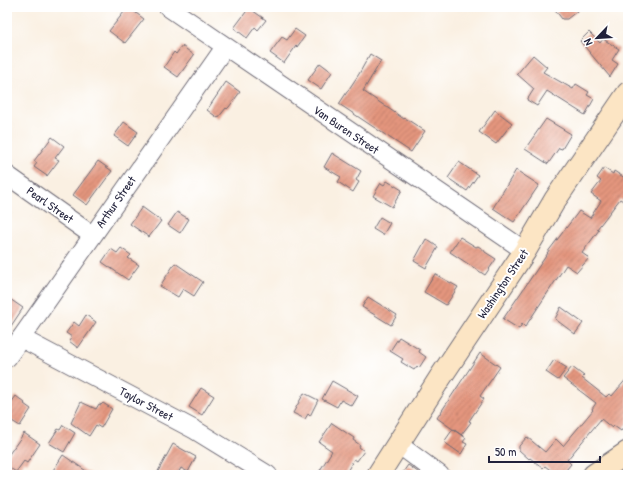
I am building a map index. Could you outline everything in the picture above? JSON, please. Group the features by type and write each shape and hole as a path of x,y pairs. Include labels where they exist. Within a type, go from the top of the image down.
{"street":[{"name":"Van Buren Street","path":"168,7 525,251"},
{"name":"Arthur Street","path":"7,358 225,47"},
{"name":"Washington Street","path":"378,475 444,372 525,251 555,200 628,93"},
{"name":"Pearl Street","path":"7,175 92,235"},
{"name":"Taylor Street","path":"21,338 195,430 268,475"},
{"path":"398,444 440,475"},
{"path":"594,475 628,452"}],"building":[{"path":"128,7 144,19 125,43 109,31"},
{"path":"553,7 582,7 567,19 562,19"},
{"path":"249,8 266,20 258,30 255,27 247,38 234,28"},
{"path":"295,29 305,36 284,63 270,53 282,37 287,40"},
{"path":"589,32 600,43 603,39 619,49 612,60 618,64 610,77 580,41"},
{"path":"182,46 194,55 178,77 164,67 174,52 176,54"},
{"path":"370,54 381,61 363,91 404,119 405,118 425,131 411,152 339,104"},
{"path":"533,55 547,67 543,72 573,89 576,84 589,92 587,95 594,99 585,115 547,91 537,106 527,100 534,89 517,74"},
{"path":"320,63 332,72 321,89 308,80"},
{"path":"226,82 240,92 229,107 227,109 226,108 218,118 207,110"},
{"path":"495,110 512,123 496,144 479,132"},
{"path":"546,119 571,134 562,149 559,148 548,164 525,149"},
{"path":"124,122 138,132 128,146 114,136"},
{"path":"52,137 64,146 55,158 59,160 47,176 34,167 37,163 34,161"},
{"path":"332,153 361,171 356,180 359,182 353,192 338,182 341,177 324,167"},
{"path":"98,161 112,171 87,205 73,195"},
{"path":"459,162 478,175 467,191 448,178"},
{"path":"604,168 613,174 614,171 628,180 628,204 620,199 597,229 599,230 582,253 589,258 577,272 566,265 525,327 522,324 519,329 503,319 547,253 579,211 590,218 601,201 591,194 601,181 597,178"},
{"path":"516,170 539,185 514,222 493,208"},
{"path":"387,181 402,190 392,207 373,196 381,183 384,185"},
{"path":"142,207 161,221 149,237 130,224"},
{"path":"177,212 189,219 180,233 168,225"},
{"path":"380,217 390,223 383,235 373,229"},
{"path":"460,237 476,247 478,246 496,259 485,275 450,252"},
{"path":"426,239 438,247 426,268 414,261"},
{"path":"121,248 131,255 128,258 139,265 128,280 102,262 111,249 117,253"},
{"path":"175,263 203,282 194,296 183,289 178,297 160,286"},
{"path":"435,274 458,287 446,305 424,292"},
{"path":"7,297 23,308 7,332"},
{"path":"368,297 397,315 391,325 362,307"},
{"path":"561,307 583,323 575,334 555,319"},
{"path":"86,315 96,322 78,348 69,341 72,337 66,333 74,322 79,326"},
{"path":"399,337 420,350 419,352 426,357 419,368 417,366 414,370 401,362 403,359 390,351"},
{"path":"480,353 500,367 480,396 484,399 469,421 471,422 461,435 437,418"},
{"path":"554,360 567,368 558,380 546,372"},
{"path":"572,367 584,376 582,378 606,397 609,394 612,396 628,377 628,422 621,431 614,426 612,428 601,419 567,460 571,464 562,475 557,475 545,466 543,468 530,458 529,459 519,450 519,446 527,437 545,452 556,439 563,446 593,410 592,409 596,403 563,378"},
{"path":"332,381 358,396 352,406 341,400 337,407 322,399"},
{"path":"201,388 214,396 202,415 189,407"},
{"path":"304,393 318,400 310,416 308,414 305,419 293,413"},
{"path":"16,396 31,409 20,426 7,418 7,401 11,403"},
{"path":"81,402 96,409 99,404 101,405 103,403 112,409 101,428 96,425 89,436 71,423"},
{"path":"332,423 354,438 353,440 360,445 359,447 364,451 357,461 354,459 345,475 317,475 332,451 319,442"},
{"path":"63,425 75,433 64,452 49,443 58,429 60,430"},
{"path":"453,429 466,438 463,442 467,444 461,454 444,442"},
{"path":"24,433 40,444 27,463 24,461 16,472 7,466 7,457"},
{"path":"173,444 196,457 188,472 181,468 177,475 156,475"},
{"path":"63,455 92,475 50,475"},
{"path":"408,465 422,475 401,475"}]}
